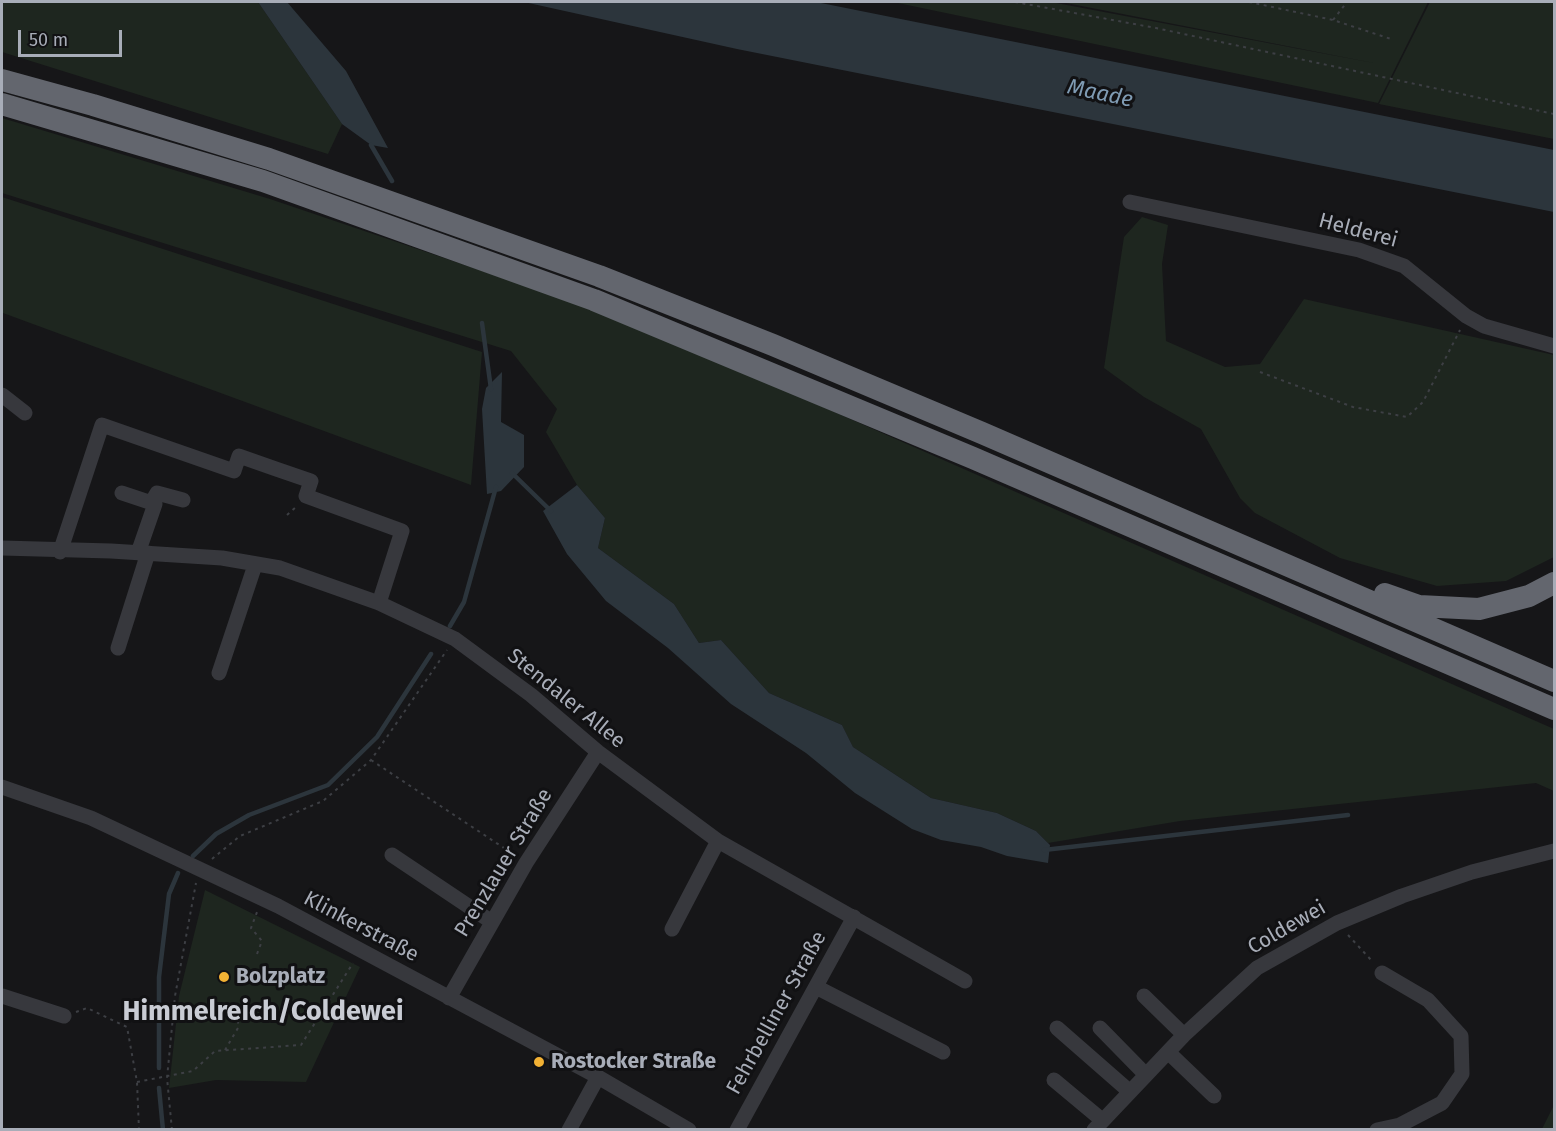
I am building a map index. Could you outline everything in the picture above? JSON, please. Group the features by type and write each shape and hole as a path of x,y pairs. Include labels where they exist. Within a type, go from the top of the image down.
{"highway":[{"path":"2,80 93,105 269,159 599,276 872,387 1554,681"},
{"path":"2,104 263,181 594,300 974,458 1554,709"},
{"path":"1329,585 1356,583 1419,606 1454,610 1479,609 1504,604 1529,596 1554,583"}],"street":[{"name":"Helderei","path":"1130,202 1359,250 1404,266 1466,316 1505,334 1554,346"},
{"path":"2,396 25,413"},
{"path":"60,552 102,425 234,471 239,456 310,481 306,496 402,531 379,603"},
{"path":"118,648 155,504 123,493"},
{"path":"151,503 157,493 183,500"},
{"name":"Stendaler Allee","path":"2,548 222,558 280,568 327,582 379,603 455,639 531,695 598,752 718,841 966,981"},
{"path":"219,673 255,565"},
{"name":"Prenzlauer Straße","path":"449,998 525,863 598,752"},
{"name":"Klinkerstraße","path":"2,788 91,819 262,898 598,1077 689,1130"},
{"path":"672,929 718,841"},
{"name":"Coldewei","path":"1098,1125 1184,1035 1257,968 1337,923 1402,896 1472,872 1554,850"},
{"path":"392,855 492,922"},
{"name":"Fehrbelliner Straße","path":"737,1130 854,917"},
{"path":"1377,1130 1400,1125 1442,1103 1462,1074 1461,1036 1428,1000 1382,972"},
{"path":"816,987 943,1052"},
{"path":"2,996 64,1016"},
{"path":"1144,996 1184,1035"},
{"path":"1057,1028 1129,1091"},
{"path":"1100,1028 1145,1074"},
{"path":"1168,1052 1214,1096"},
{"path":"569,1130 598,1077"},
{"path":"1054,1080 1098,1125"}],"path":[{"path":"1015,2 1156,28 1554,114"},
{"path":"1249,2 1333,20 1391,39"},
{"path":"1333,20 1347,2"},
{"path":"1260,372 1353,407 1407,417 1423,402 1466,316"},
{"path":"172,1130 167,1077 175,996 192,894 201,868 240,836 323,801 371,760 455,639"},
{"path":"371,760 525,863"},
{"path":"256,954 262,941 251,928 262,898"},
{"path":"1337,923 1382,972"},
{"path":"137,1082 193,1071 215,1051 301,1045 361,950"},
{"path":"64,1016 87,1008 127,1027 137,1082 139,1130"},
{"path":"225,1050 238,1028 238,1016 233,1013"}],"shaded area":[{"path":"2,2 258,2 342,124 328,154 2,52"},
{"path":"893,2 1051,2 1379,64 1061,2 1428,2 1378,103"},
{"path":"1430,2 1554,2 1554,139 1379,104"},
{"path":"2,118 270,199 621,318 1554,729 1554,791 1536,783 1180,821 1048,843 1036,831 997,813 931,798 853,747 842,725 769,693 721,640 699,643 674,604 598,548 605,518 577,485 546,432 557,409 511,351 2,193"},
{"path":"2,197 482,352 471,485 3,313"},
{"path":"1142,217 1168,225 1162,264 1166,341 1225,367 1260,364 1304,299 1554,355 1554,557 1506,581 1437,586 1340,558 1255,513 1240,498 1201,429 1144,397 1104,368 1124,237"},
{"path":"205,890 360,967 306,1082 216,1080 169,1088 179,996"},
{"path":"1554,1105 1554,1129 1542,1129"}],"water":[{"path":"258,2 287,2 346,71 388,148 371,145 342,124"},
{"name":"Maade","path":"524,2 816,2 1554,150 1554,212 737,49"},
{"path":"502,372 501,422 524,435 524,467 501,491 487,494 482,409 486,388"},
{"path":"577,485 605,518 598,548 674,604 699,643 721,640 769,693 842,725 853,747 931,798 997,813 1036,831 1050,845 1048,863 941,840 912,829 855,793 806,753 731,704 668,648 606,601 567,554 543,511"}],"waterway":[{"path":"371,145 392,181"},
{"path":"482,323 491,389"},
{"path":"512,473 551,511"},
{"path":"450,626 464,602 496,487"},
{"path":"193,856 216,834 249,815 328,785 377,737 431,654"},
{"path":"1044,850 1348,815"},
{"path":"159,1068 159,977 169,894 178,873"},
{"path":"159,1088 163,1130"}],"place":[{"name":"Bolzplatz","path":"224,977"},
{"name":"Rostocker Straße","path":"539,1062"}],"district":[{"name":"Himmelreich/Coldewei","path":"263,1012"}]}
